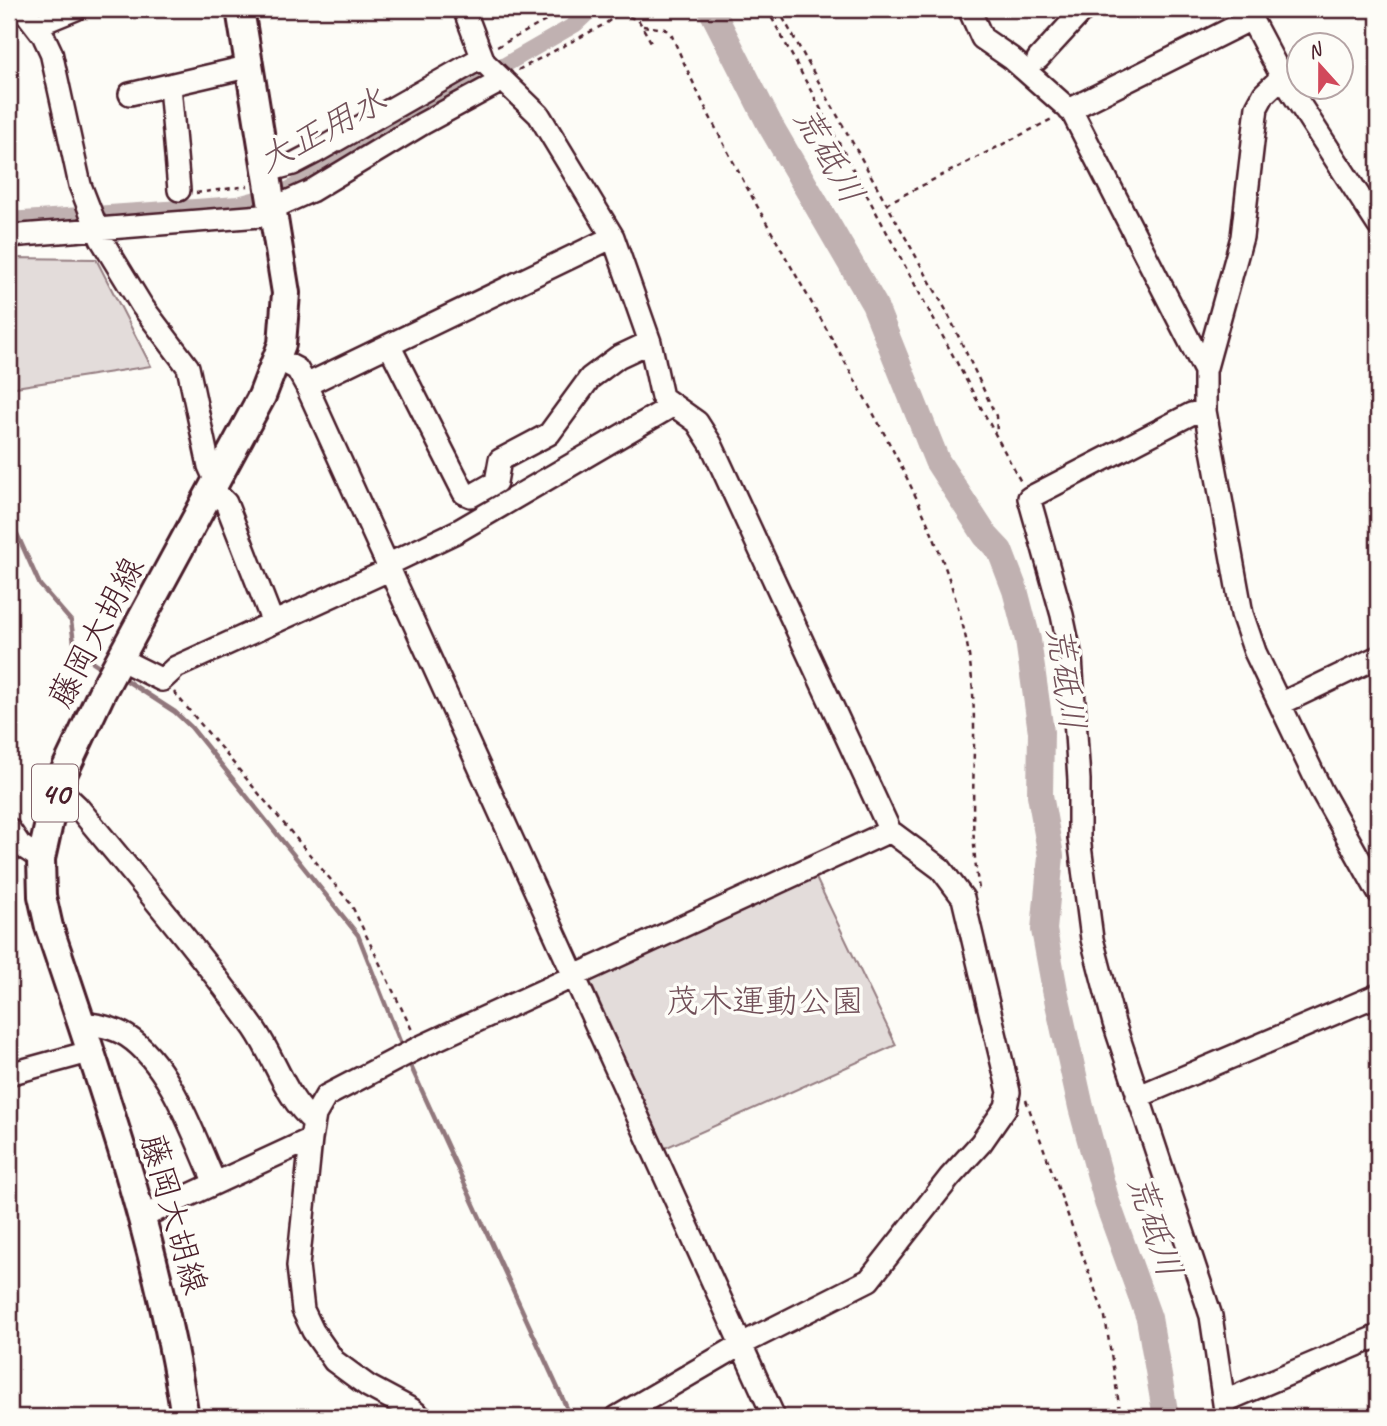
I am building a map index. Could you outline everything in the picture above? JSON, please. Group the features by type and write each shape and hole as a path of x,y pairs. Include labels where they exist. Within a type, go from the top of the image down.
{"main road":[{"name":"藤岡大胡線","path":"185,1417 175,1351 141,1218 49,927 42,896 41,859 57,787 120,659 215,487 278,359 287,306 240,9"}],"street":[{"path":"76,9 24,17 51,52 74,167 97,228 142,306 188,367 215,487 226,503 273,623"},
{"path":"464,9 491,69 539,115 613,237 650,342 662,397 697,422 711,444 890,831 941,869 963,898 1009,1092 1006,1107 869,1280 742,1344 617,1417"},
{"path":"969,9 982,38 1011,58 1069,110 1205,371"},
{"path":"1038,59 1084,9"},
{"path":"1069,110 1248,14 1282,78 1378,225"},
{"path":"130,94 251,66"},
{"path":"9,236 97,228 271,195 312,191 422,124 491,69"},
{"path":"271,195 304,159 491,69"},
{"path":"1282,78 1264,94 1257,107 1242,237 1205,371 1205,411 1242,614 1255,652 1321,790 1378,892"},
{"path":"170,86 179,190"},
{"path":"306,384 613,237"},
{"path":"389,345 464,493 471,496 495,482 500,460 549,434 590,378 650,342"},
{"path":"278,359 297,369 306,384 774,1417"},
{"path":"120,659 162,680 176,667 273,623 458,531 672,406"},
{"path":"1205,411 1191,414 1029,498 1071,657 1079,780 1079,838 1092,939 1137,1097 1211,1315 1225,1409 1378,1336"},
{"path":"1280,704 1378,657"},
{"path":"57,787 77,806 181,933 255,1030 313,1130"},
{"path":"9,829 20,845 41,859"},
{"path":"421,1417 368,1387 334,1361 313,1331 303,1310 298,1266 313,1130 326,1096 420,1047 890,831"},
{"path":"1137,1097 1378,995"},
{"path":"81,1023 107,1027 127,1036 146,1052 184,1113 215,1184"},
{"path":"9,1074 89,1052"},
{"path":"141,1218 215,1184 313,1130"}],"path":[{"path":"491,69 568,9"},
{"path":"491,69 529,63 605,24 624,9"},
{"path":"767,9 1029,498"},
{"path":"778,9 947,312 996,416 998,436"},
{"path":"620,12 643,26 665,30 672,36 760,209 888,439 923,513 949,579 964,631 972,678 976,740 974,862 980,900"},
{"path":"643,26 651,42"},
{"path":"886,204 1069,110"},
{"path":"179,190 183,194 271,195"},
{"path":"162,680 189,705 351,904 420,1047"},
{"path":"1026,1098 1105,1317 1121,1417"}],"green space":[{"path":"9,258 96,259 151,366 9,388"},
{"name":"茂木運動公園","path":"815,876 896,1045 665,1148 589,979"}],"waterway":[{"name":"大正用水","path":"9,220 238,204 286,191 576,24 592,9"},
{"name":"荒砥川","path":"711,9 769,123 874,304 937,461 985,535 1000,551 1015,590 1028,640 1041,732 1040,795 1051,856 1044,930 1081,1107 1107,1202 1149,1318 1166,1417"},
{"path":"9,524 17,534 40,585 71,621 75,650 102,668"},
{"path":"124,679 175,712 191,727 358,935 403,1049"},
{"path":"408,1060 571,1417"}]}
